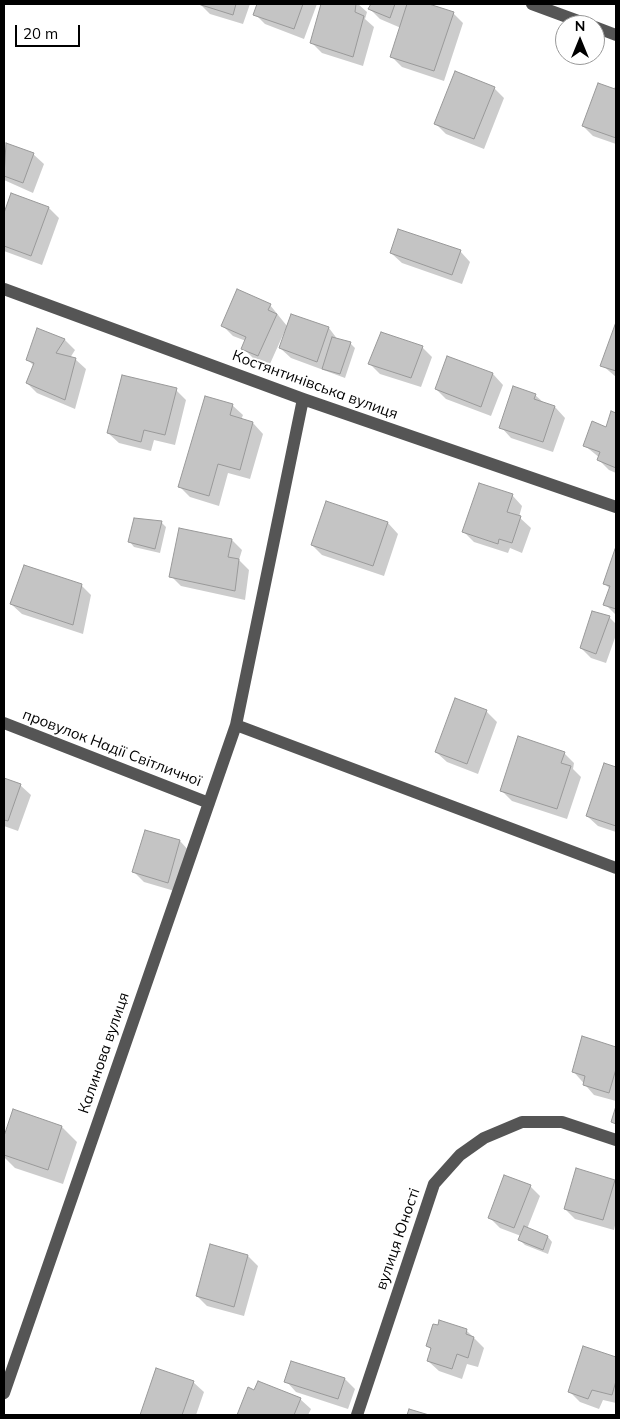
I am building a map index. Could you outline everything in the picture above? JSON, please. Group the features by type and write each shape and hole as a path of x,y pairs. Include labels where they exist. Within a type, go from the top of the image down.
{"street":[{"path":"532,4 562,15"},
{"name":"Костянтинівська вулиця","path":"4,289 303,399 616,507"},
{"name":"Калинова вулиця","path":"4,1393 236,725 303,399"},
{"name":"провулок Надії Світличної","path":"4,723 209,802"},
{"path":"236,725 616,868"},
{"name":"вулиця Юності","path":"356,1415 434,1184 460,1155 484,1138 522,1122 562,1122 616,1140"}],"building":[{"path":"198,4 236,4 233,15"},
{"path":"257,4 303,4 294,29 253,15"},
{"path":"321,4 356,4 355,12 364,16 353,57 310,43"},
{"path":"371,4 395,4 390,18 368,9"},
{"path":"407,4 429,4 454,12 434,71 390,57"},
{"path":"455,71 495,87 474,139 434,124"},
{"path":"598,83 615,89 616,84 616,138 582,126"},
{"path":"6,143 34,153 23,183 4,176"},
{"path":"11,193 49,207 31,256 4,246 4,213"},
{"path":"398,229 461,250 452,275 390,253"},
{"path":"237,289 271,304 268,310 277,314 258,356 241,349 246,337 221,326"},
{"path":"291,314 329,327 317,362 279,348"},
{"path":"616,322 616,371 600,366"},
{"path":"37,328 65,339 56,353 76,358 65,400 26,383 34,363 26,360"},
{"path":"381,332 423,346 411,378 368,364"},
{"path":"332,337 351,342 340,374 322,369"},
{"path":"447,356 493,373 481,407 435,389"},
{"path":"122,375 177,388 165,435 144,430 141,442 107,433"},
{"path":"513,386 536,394 534,399 555,406 543,442 499,428"},
{"path":"205,396 233,404 230,415 253,422 240,470 218,464 209,496 178,487"},
{"path":"611,411 616,413 616,468 597,460 600,452 583,446 592,421 606,427"},
{"path":"479,483 513,494 507,512 521,516 512,543 499,539 498,544 462,532"},
{"path":"326,501 388,522 373,566 311,545"},
{"path":"134,518 162,521 155,549 128,542"},
{"path":"179,528 232,539 228,557 239,559 235,591 169,577"},
{"path":"615,549 616,609 603,605 610,586 603,584"},
{"path":"24,565 82,584 73,625 10,604"},
{"path":"592,611 610,616 596,654 580,648"},
{"path":"455,698 487,710 467,764 435,752"},
{"path":"518,736 565,752 561,763 571,766 557,809 500,791"},
{"path":"604,763 616,767 616,826 586,816"},
{"path":"4,778 21,784 8,821 4,820"},
{"path":"145,830 180,840 168,883 132,872"},
{"path":"582,1036 616,1047 616,1069 609,1093 583,1085 585,1076 572,1072"},
{"path":"616,1106 616,1124 611,1122"},
{"path":"13,1109 62,1126 48,1170 4,1155 4,1136"},
{"path":"576,1168 615,1180 603,1220 564,1209"},
{"path":"504,1175 531,1185 514,1228 488,1218"},
{"path":"524,1226 548,1236 543,1250 518,1240"},
{"path":"210,1244 248,1255 234,1307 196,1296"},
{"path":"439,1320 467,1329 466,1334 474,1337 468,1358 457,1354 452,1369 427,1361 431,1348 426,1346 433,1324 438,1325"},
{"path":"583,1346 616,1357 616,1381 612,1395 592,1390 588,1399 568,1392"},
{"path":"291,1361 345,1378 338,1399 284,1382"},
{"path":"156,1368 194,1381 182,1415 140,1415"},
{"path":"258,1381 301,1398 294,1415 237,1415 248,1387 254,1390"},
{"path":"409,1409 429,1415 407,1415"}]}
